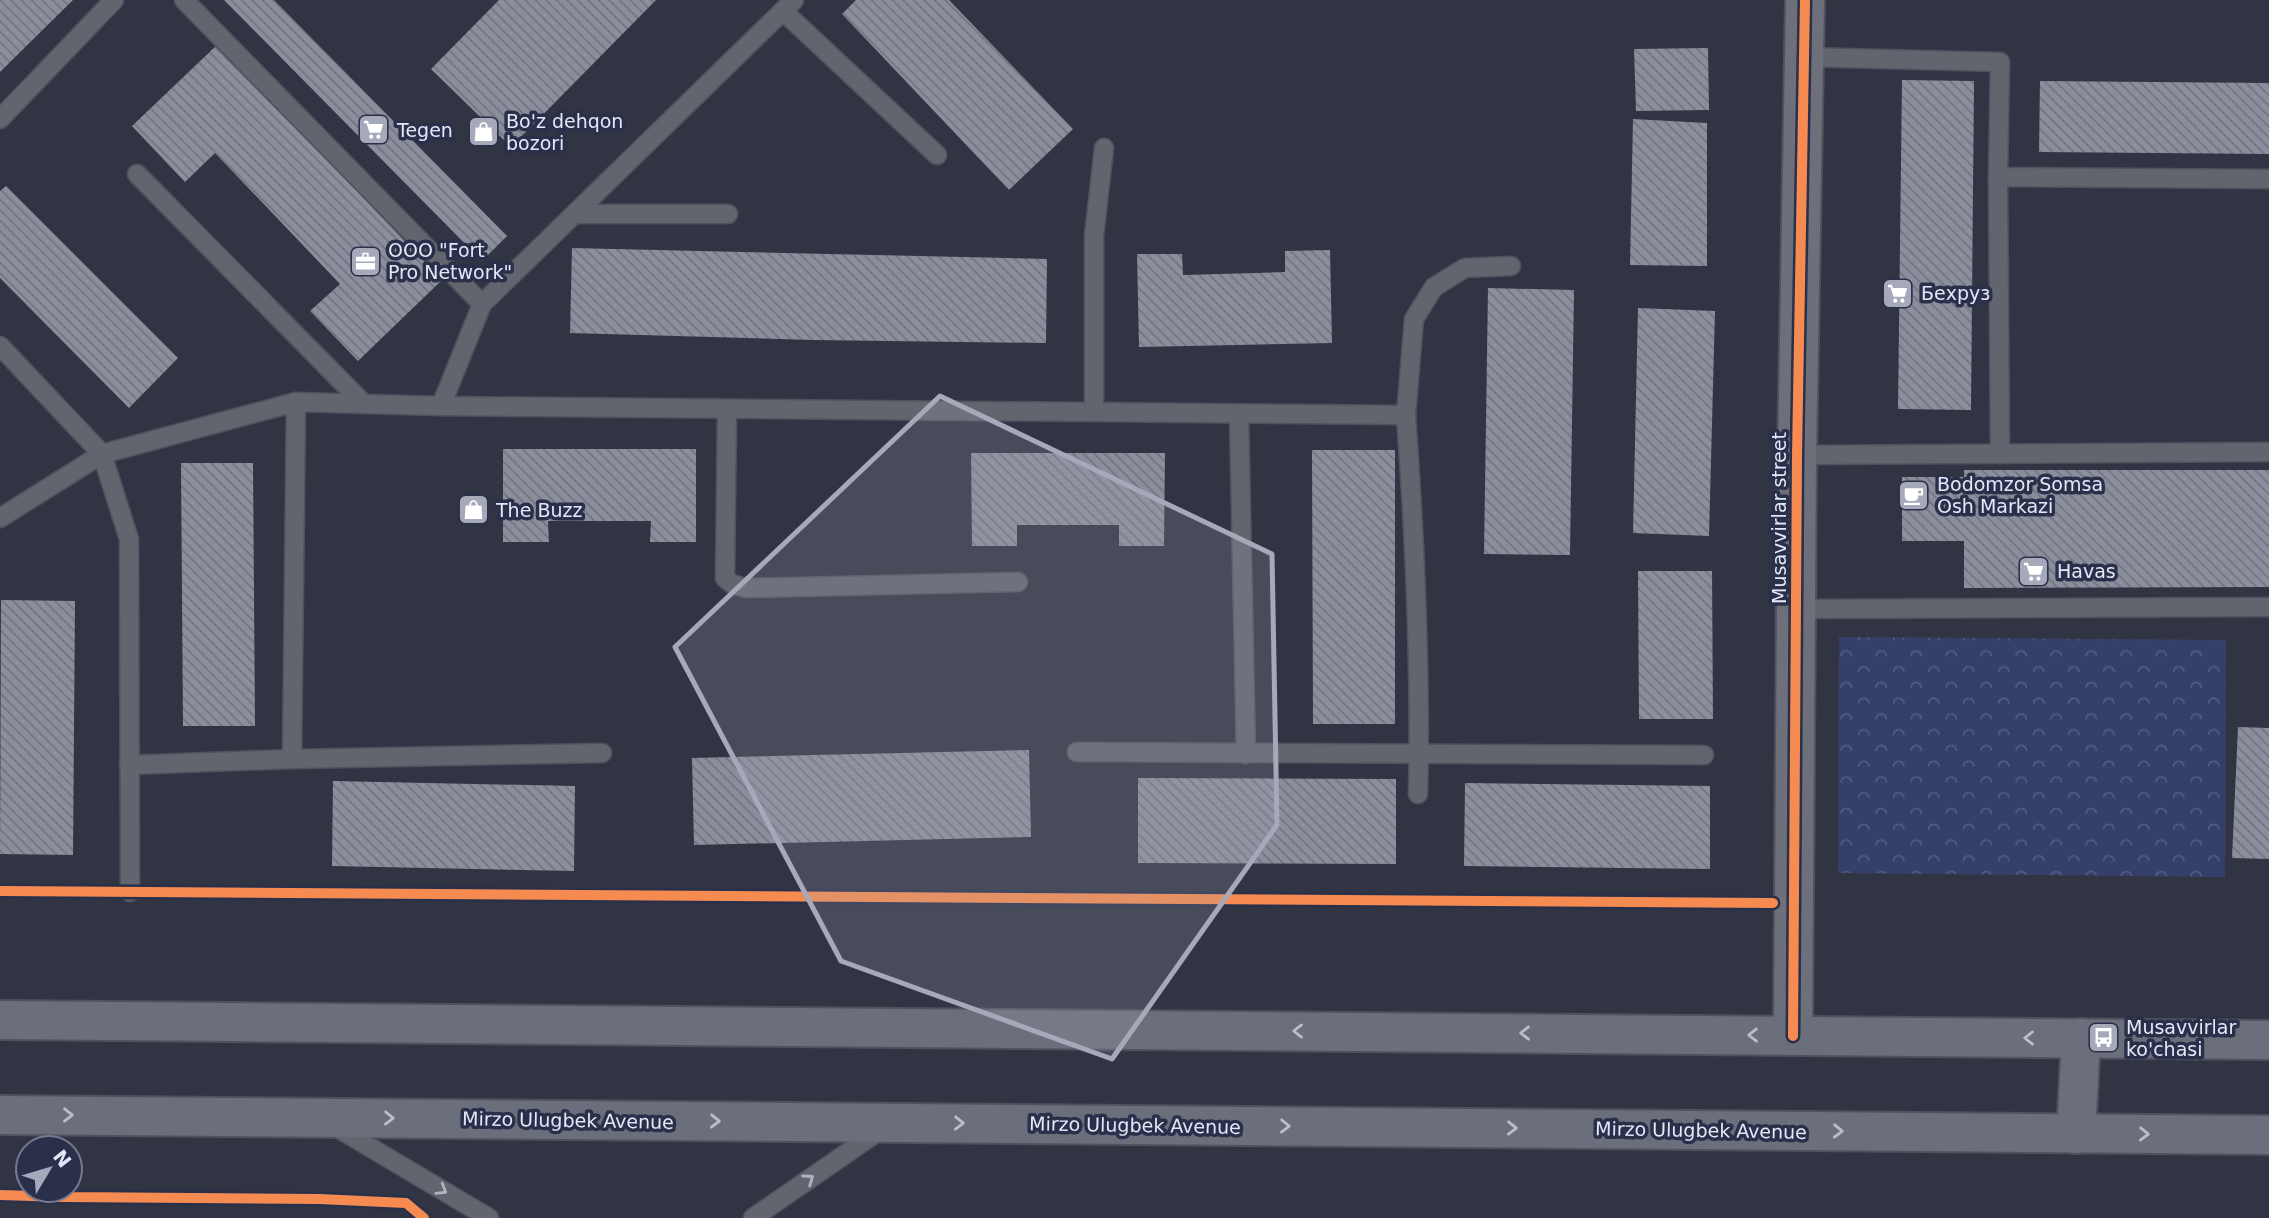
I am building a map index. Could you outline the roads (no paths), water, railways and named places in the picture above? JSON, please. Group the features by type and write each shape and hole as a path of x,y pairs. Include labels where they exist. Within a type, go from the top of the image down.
{"main road":[{"path":"0,1020 2269,1040"},
{"path":"2076,1134 2081,1038"},
{"name":"Mirzo Ulugbek Avenue","path":"0,1115 2269,1135"}],"street":[{"name":"Musavvirlar street","path":"1793,1036 1797,455 1805,0"}],"lane":[{"path":"0,119 114,0"},
{"path":"184,0 482,304"},
{"path":"441,406 482,304 789,6 937,155"},
{"path":"1804,57 2000,62 2000,454"},
{"path":"1094,412 1094,236 1104,148"},
{"path":"137,174 364,404"},
{"path":"1998,177 2269,179"},
{"path":"575,214 728,214"},
{"path":"1418,794 1420,713 1414,534 1406,415 1414,319 1434,288 1465,268 1511,266"},
{"path":"0,346 102,454 129,539 130,891"},
{"path":"292,759 296,402"},
{"path":"0,518 102,454 296,402 441,406 1406,415"},
{"path":"727,409 725,578 732,584 746,588 1018,582"},
{"path":"1239,414 1246,754"},
{"path":"1797,455 2269,452"},
{"path":"1796,609 2269,607"},
{"path":"1077,752 1704,755"},
{"path":"130,765 602,753"},
{"path":"321,1118 489,1218"},
{"path":"753,1218 891,1123"}],"place":[{"name":"Tegen","path":"374,130"},
{"name":"Bo'z dehqon bozori","path":"483,132"},
{"name":"ООО \"Fort Pro Network\"","path":"365,261"},
{"name":"Бехруз","path":"1898,293"},
{"name":"Bodomzor Somsa Osh Markazi","path":"1914,495"},
{"name":"The Buzz","path":"473,510"},
{"name":"Havas","path":"2034,571"},
{"name":"Musavvirlar ko'chasi","path":"2103,1038"}]}
